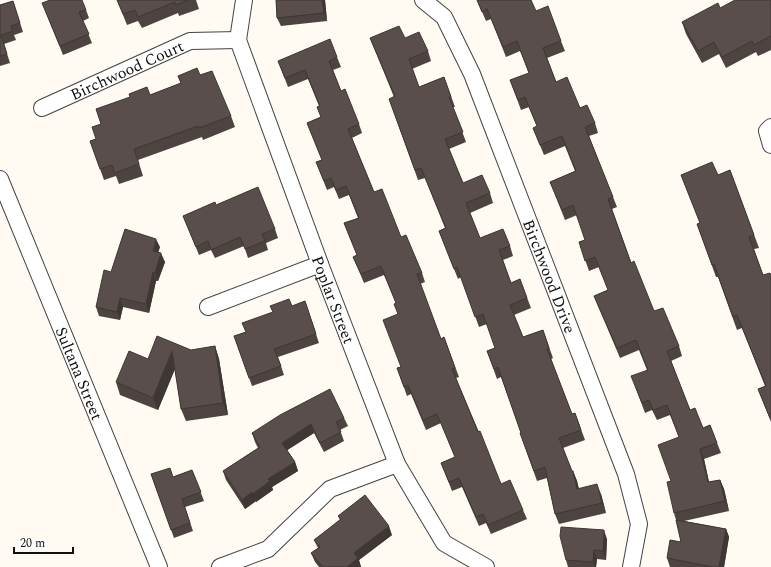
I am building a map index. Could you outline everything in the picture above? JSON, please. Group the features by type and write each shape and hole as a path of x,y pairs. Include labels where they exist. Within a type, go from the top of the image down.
{"street":[{"name":"Poplar Street","path":"244,0 238,40 320,264 397,464 444,543 486,567"},
{"name":"Birchwood Drive","path":"423,0 444,18 472,74 626,474 639,524 631,567"},
{"name":"Birchwood Court","path":"42,108 190,41 238,40"},
{"name":"Sultana Street","path":"0,179 159,567"},
{"path":"208,307 320,264"},
{"path":"220,567 268,549 330,489 397,464"}],"building":[{"path":"50,0 82,0 86,10 79,12 89,34 60,46 42,3"},
{"path":"117,0 189,0 175,5 175,2 138,17 135,10 123,14"},
{"path":"276,0 322,0 324,13 277,18"},
{"path":"477,0 531,0 536,11 548,6 561,41 543,48 556,82 567,77 580,108 587,105 595,123 585,127 613,197 608,199 631,263 634,261 654,311 663,308 679,346 667,351 690,410 695,408 703,428 710,425 717,443 700,449 708,482 720,480 725,501 674,513 667,482 671,481 658,445 679,437 667,405 653,410 649,400 642,403 631,376 648,370 636,340 617,348 594,296 608,290 595,257 585,261 579,242 585,240 573,205 562,210 550,182 576,171 562,136 540,145 533,128 537,126 525,97 518,100 510,80 529,73 517,41 503,47 487,9 482,12"},
{"path":"735,0 771,0 771,36 754,45 752,41 722,57 714,42 698,51 682,22 718,3 720,8"},
{"path":"13,1 20,23 11,26 13,31 1,35 7,54 0,56 0,5"},
{"path":"399,26 405,38 419,32 428,51 409,59 419,87 444,77 451,97 449,97 463,132 445,139 463,183 482,175 490,193 466,203 480,238 503,229 510,246 499,250 511,283 520,279 527,298 510,305 523,337 543,330 549,348 547,349 572,414 575,413 581,430 559,438 573,471 577,489 597,484 602,503 555,514 545,467 534,471 498,367 494,369 487,351 495,348 483,314 475,317 457,267 454,269 439,231 446,228 421,168 415,170 389,99 395,96 370,38"},
{"path":"330,39 337,57 329,61 341,91 345,89 359,124 348,129 374,192 382,189 401,237 406,235 422,273 417,274 441,339 444,337 455,368 452,369 478,432 480,431 501,484 510,480 523,510 488,525 483,514 476,517 459,478 449,482 441,463 455,457 437,414 423,420 408,385 404,387 397,368 401,367 383,320 398,314 394,304 396,303 381,266 361,274 353,257 357,255 344,223 359,218 346,186 336,190 331,178 324,181 316,162 322,160 307,123 321,117 317,107 320,106 305,70 285,78 278,61"},
{"path":"197,68 200,75 212,71 231,116 134,149 139,164 115,173 112,165 100,169 90,141 96,139 92,127 101,124 96,109 130,97 129,94 147,87 150,95 181,83 178,76"},
{"path":"712,162 718,175 730,170 754,235 749,237 763,275 770,273 771,276 771,418 758,389 766,386 737,315 733,317 714,264 712,265 697,224 700,223 681,175"},
{"path":"258,187 275,229 262,234 265,241 245,249 240,237 211,250 208,241 196,247 183,216 215,202 216,205"},
{"path":"125,229 156,239 153,251 161,253 155,273 153,272 146,304 120,298 117,312 96,307 104,270 111,272"},
{"path":"289,299 292,306 305,301 316,334 274,349 281,366 249,378 234,336 246,332 242,323 273,312 270,306"},
{"path":"157,336 191,350 215,346 223,403 181,409 172,351 153,398 116,382 129,351 148,359"},
{"path":"330,389 344,418 336,422 341,432 320,443 311,424 282,443 295,462 268,479 270,481 253,494 252,492 242,500 223,471 260,447 252,433 280,415"},
{"path":"170,468 173,477 192,470 201,492 182,499 190,523 171,530 151,474"},
{"path":"365,495 389,526 354,553 358,558 347,567 323,567 311,553 320,547 314,540 341,519 338,516"},
{"path":"676,520 726,529 719,567 667,558 670,540 681,542"},
{"path":"561,527 604,530 603,551 594,550 593,562 566,560 560,536"}]}
